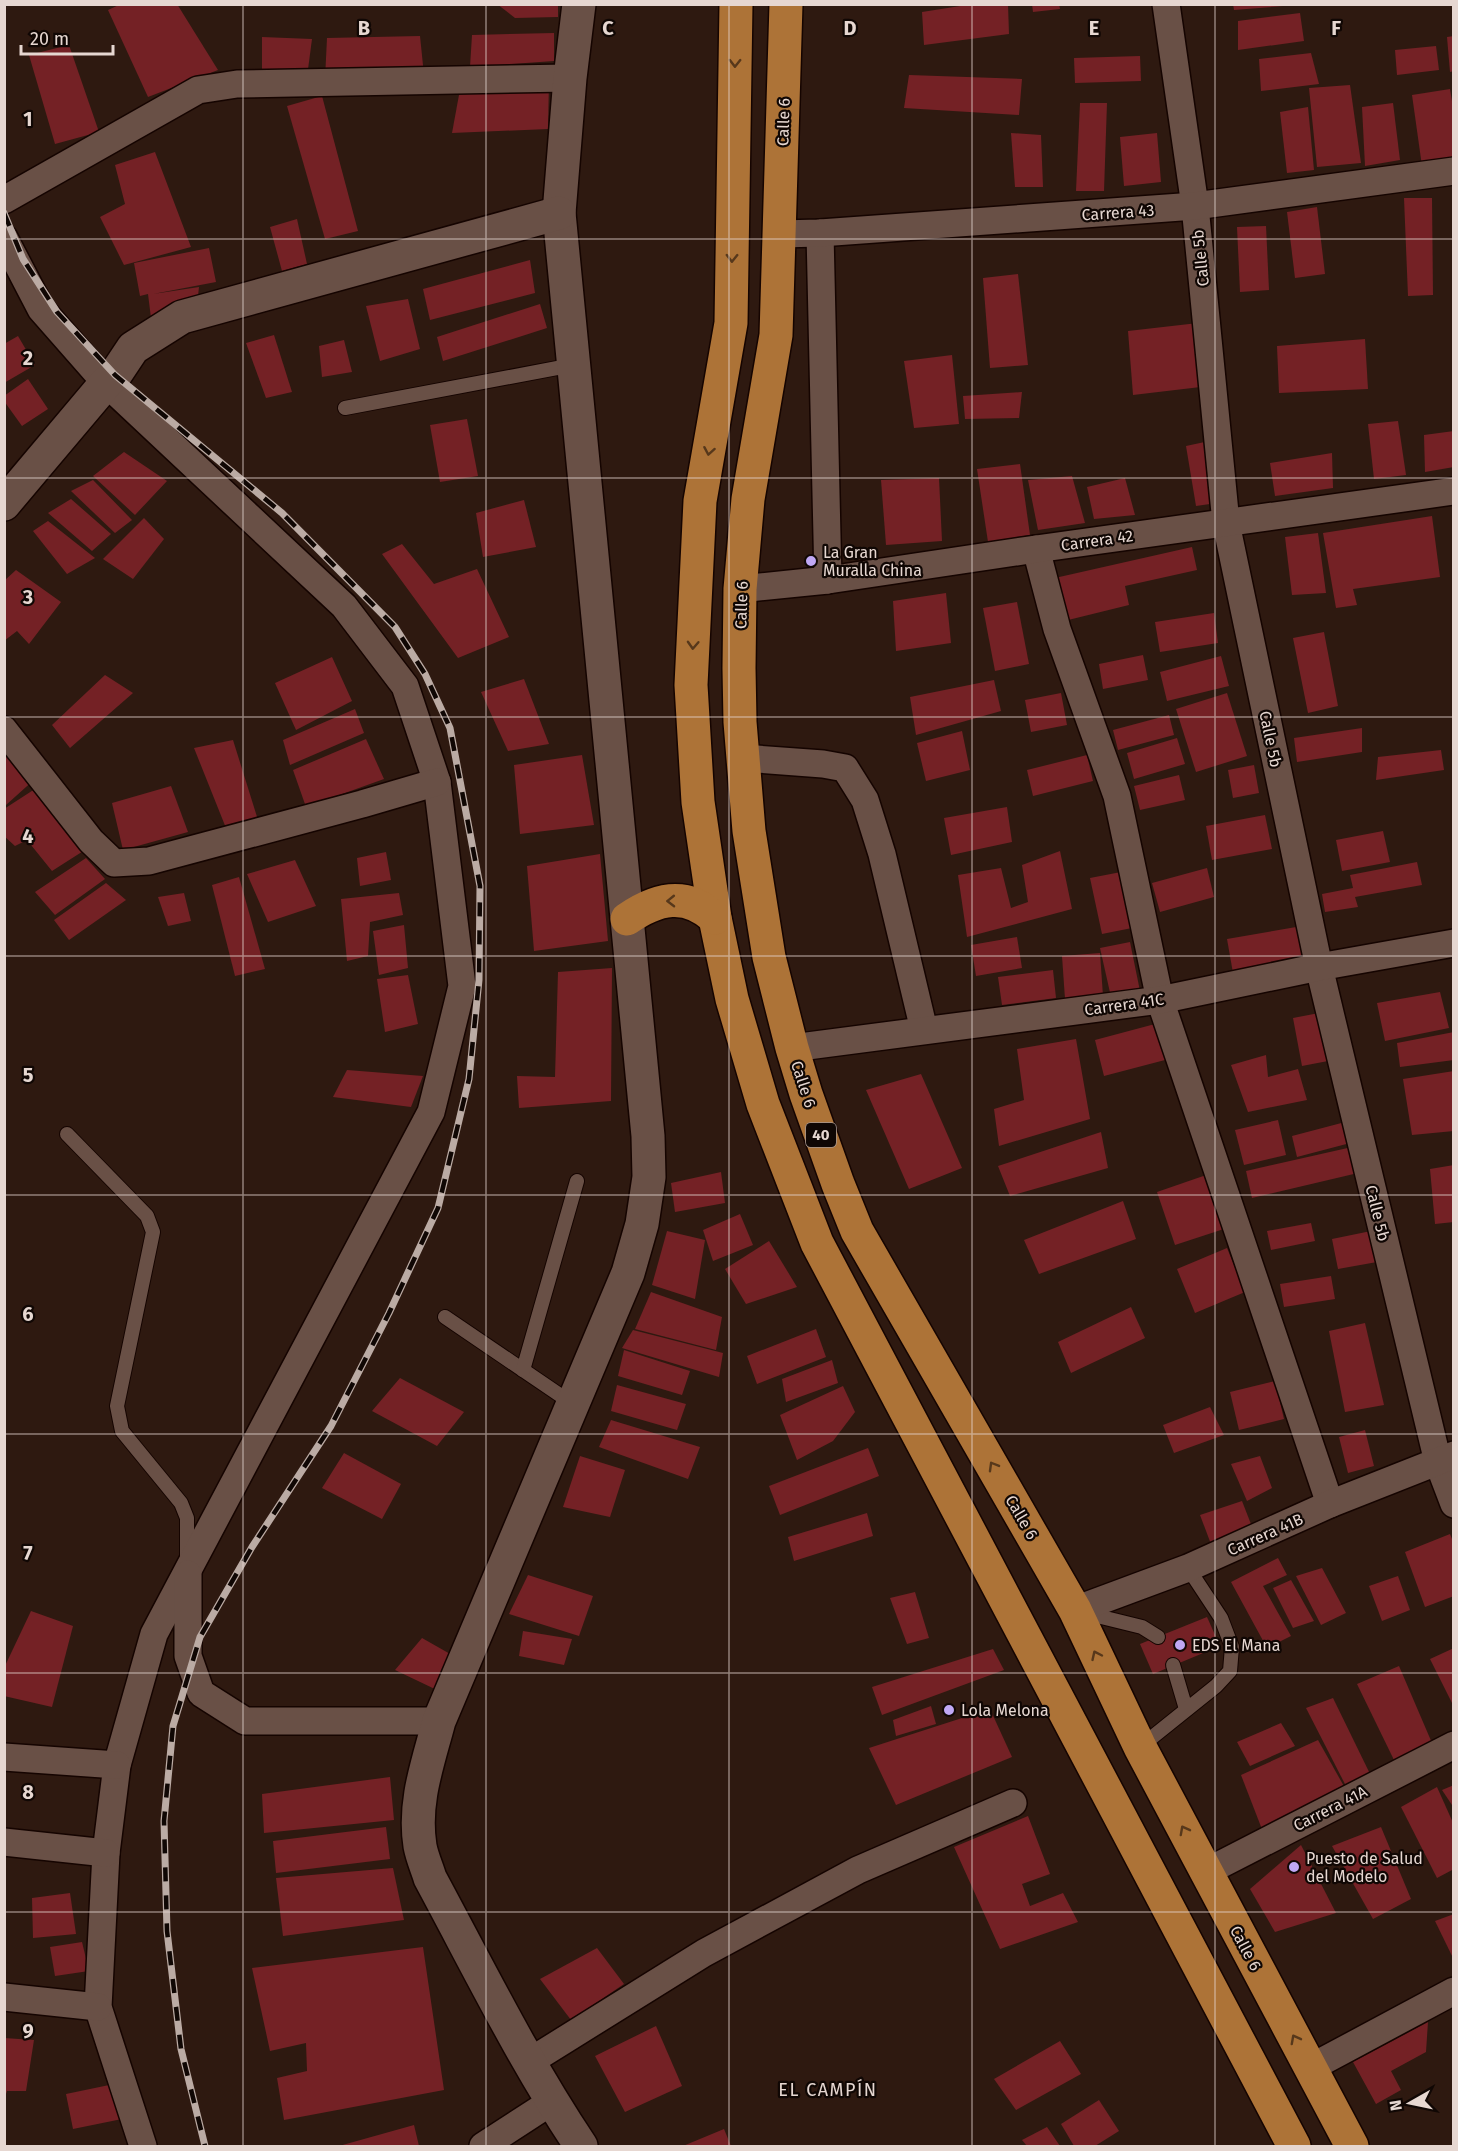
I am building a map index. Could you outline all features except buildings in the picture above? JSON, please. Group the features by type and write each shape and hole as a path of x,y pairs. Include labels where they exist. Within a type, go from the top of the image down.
{"highway":[{"name":"40","path":"736,4 731,323 700,501 691,685 698,802 715,918 732,999 763,1104 817,1243 1294,2146"},
{"name":"Calle 6","path":"786,4 776,335 748,499 740,590 739,668 749,831 768,945 792,1048 818,1128 857,1231 1075,1610 1140,1747 1352,2146"},
{"path":"627,919 644,907 663,901 684,901 703,907 715,918"}],"main road":[{"path":"579,4 570,78 559,213 648,1136 649,1177 642,1224 628,1273 439,1721 419,1795 418,1820 420,1848 430,1878 551,2102 581,2146"},
{"path":"4,504 106,383 116,375 133,348 182,317 559,213"}],"street":[{"name":"Calle 5b","path":"1166,4 1195,206 1227,523 1319,967 1446,1458 1454,1504"},
{"path":"4,200 198,90 237,84 570,78"},
{"name":"Carrera 43","path":"780,234 1195,206 1454,171"},
{"path":"820,233 828,580"},
{"path":"4,238 41,309 106,383 344,606 405,686 437,782 462,986 431,1112 154,1634 117,1765 106,1853 98,2007 143,2146"},
{"name":"Carrera 42","path":"740,590 828,580 1454,491"},
{"path":"1036,549 1057,628 1117,796 1160,1000 1330,1504"},
{"path":"4,730 91,841 114,863 149,861 437,782"},
{"path":"743,758 823,764 845,768 865,800 882,854 924,1030"},
{"name":"Carrera 41C","path":"792,1048 1160,1000 1319,967 1454,943"},
{"name":"Carrera 41B","path":"1075,1610 1188,1568 1330,1504 1446,1458"},
{"path":"188,1571 188,1656 201,1694 245,1721 439,1721"},
{"name":"Carrera 41A","path":"1206,1872 1454,1744"},
{"path":"4,1757 117,1765"},
{"path":"529,2062 704,1953 858,1870 1013,1803"},
{"path":"4,1842 106,1853"},
{"path":"1310,2068 1454,1991"},
{"path":"4,1997 98,2007"},
{"path":"483,2146 551,2102"}],"lane":[{"path":"345,408 573,365"},
{"path":"67,1134 147,1216 153,1232 117,1406 122,1431 181,1503 187,1518 188,1571"},
{"path":"523,1370 578,1181"},
{"path":"445,1317 573,1404"},
{"path":"1140,1747 1216,1686 1230,1671 1233,1647 1221,1618 1188,1568"},
{"path":"1075,1610 1142,1627 1158,1637"},
{"path":"1173,1665 1186,1709"}],"railway":[{"path":"4,213 23,259 57,312 115,375 282,513 395,627 425,674 450,728 480,886 479,980 469,1079 438,1208 389,1313 331,1426 252,1547 200,1637 173,1726 164,1821 167,1931 181,2049 205,2146"}],"place":[{"name":"La Gran Muralla China","path":"811,561"},
{"name":"EDS El Mana","path":"1180,1645"},
{"name":"Lola Melona","path":"949,1710"},
{"name":"Puesto de Salud del Modelo","path":"1294,1867"}],"district":[{"name":"EL CAMPÍN","path":"828,2090"}]}
